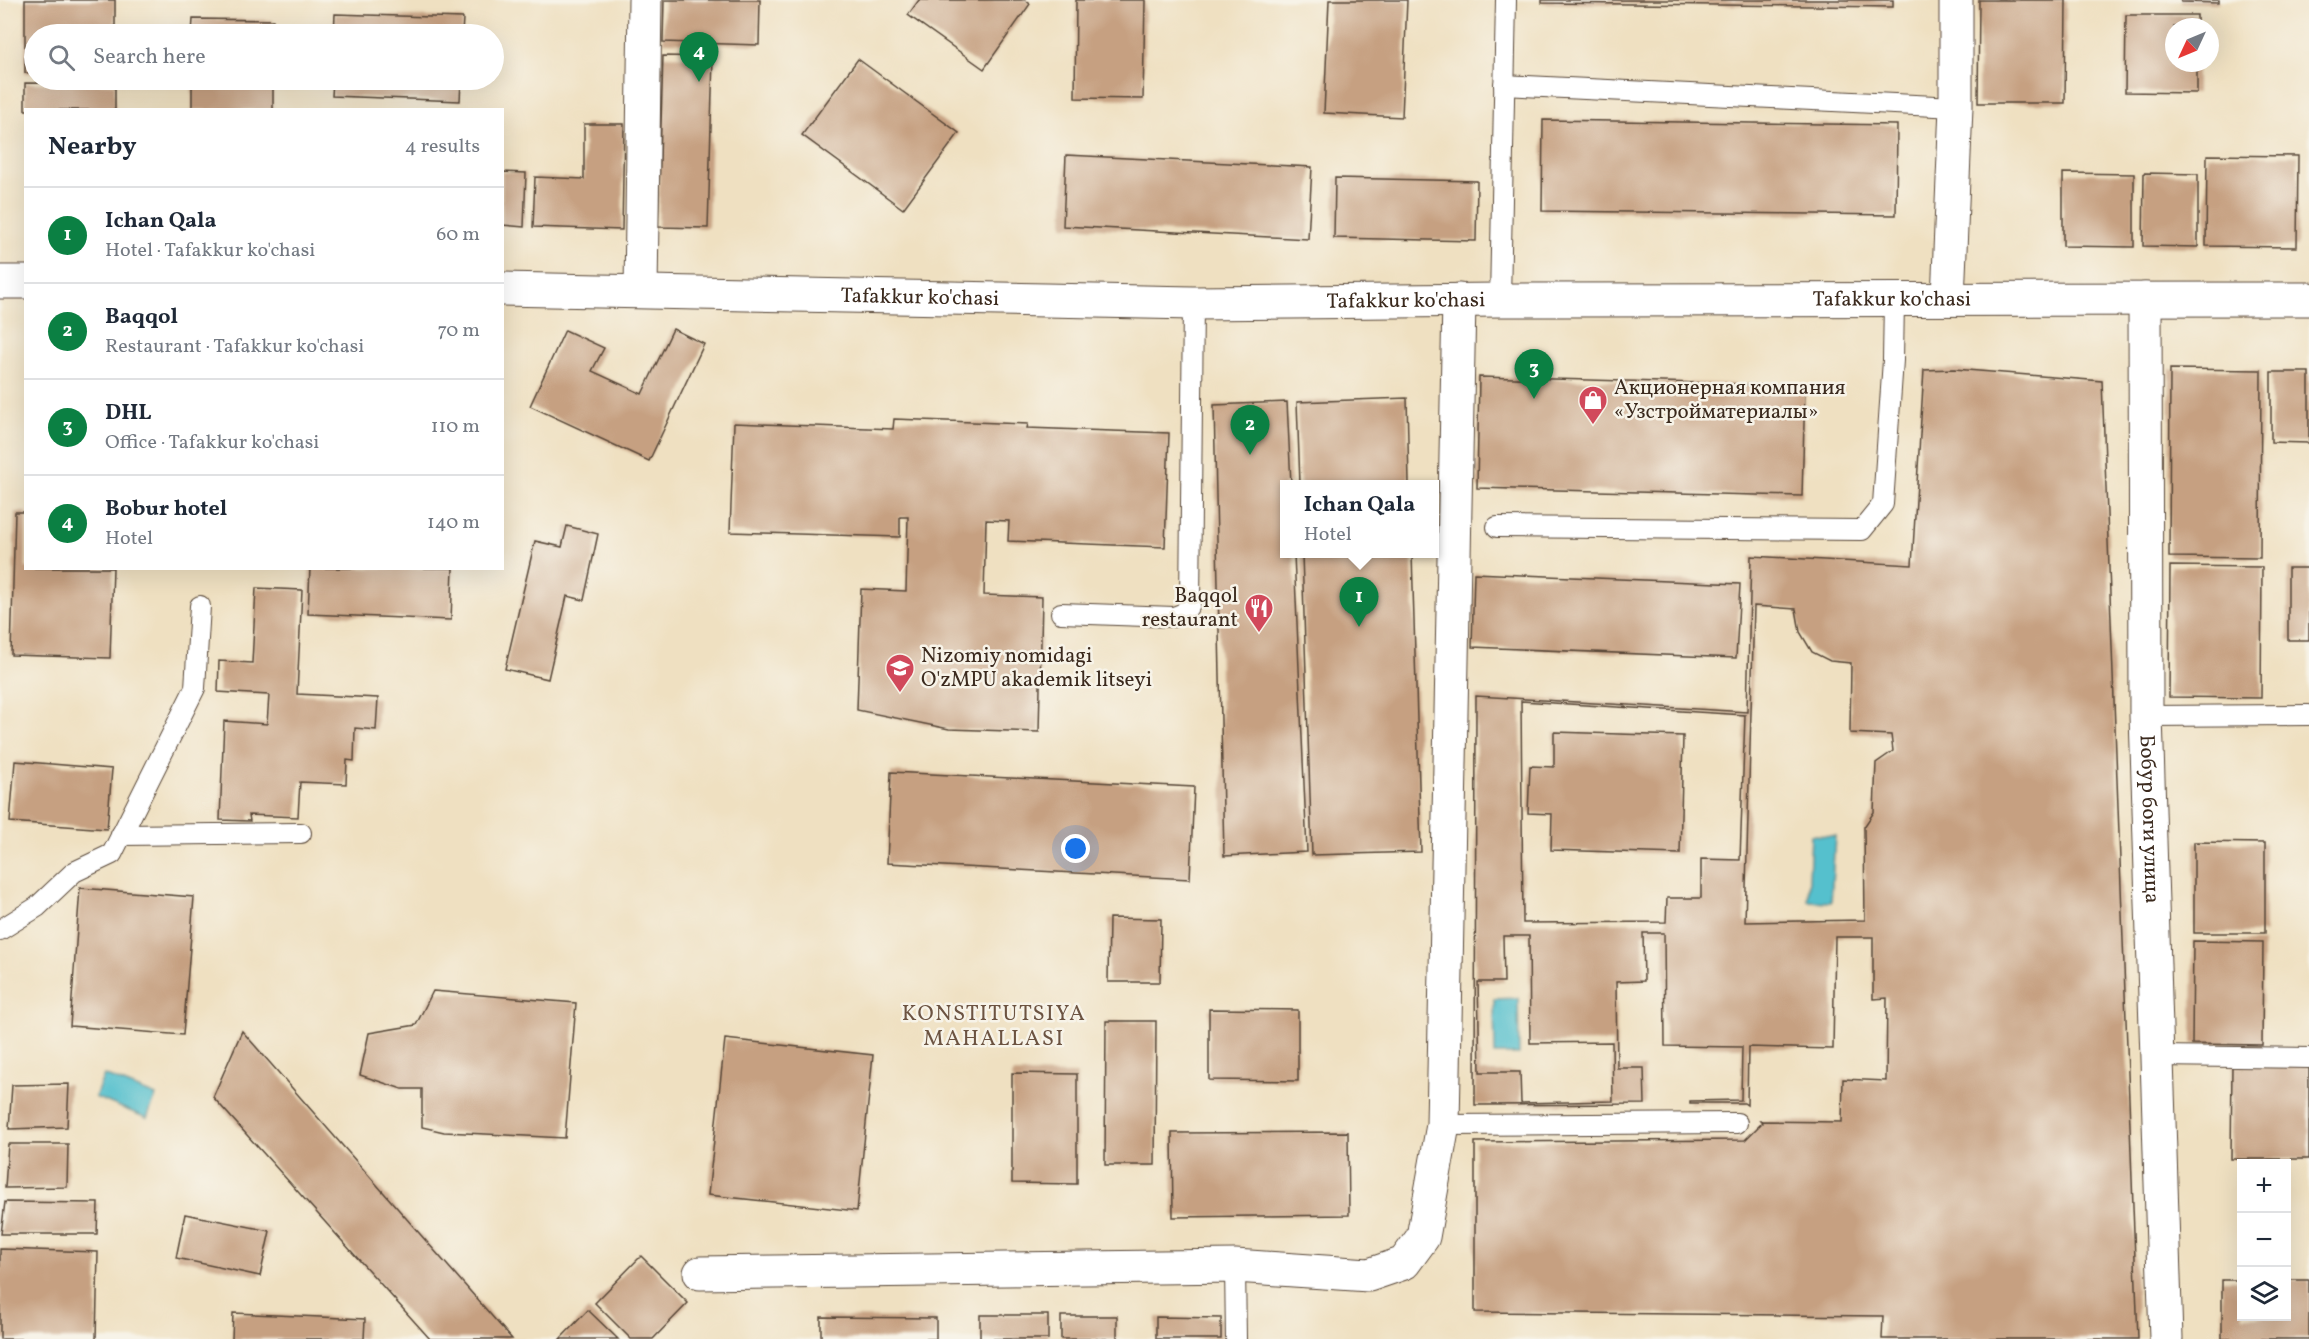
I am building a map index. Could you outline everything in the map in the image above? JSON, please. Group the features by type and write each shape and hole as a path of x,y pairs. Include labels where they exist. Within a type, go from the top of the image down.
{"street":[{"path":"641,291 645,0"},
{"path":"1948,299 1956,107 1956,0"},
{"path":"0,282 24,282"},
{"name":"Tafakkur ko'chasi","path":"504,289 1193,303 1459,300 2309,299"},
{"path":"700,1273 1234,1266 1369,1275 1404,1263 1423,1236 1443,1125 1459,300"},
{"name":"Бобур боги улица","path":"2145,300 2146,716 2166,1339"}],"lane":[{"path":"1500,300 1506,0"},
{"path":"1504,85 1956,107"},
{"path":"1497,527 1863,530 1883,504 1893,360 1894,300"},
{"path":"1061,613 1174,617 1184,613 1190,604 1193,303"},
{"path":"0,930 37,907 74,872 112,854 195,688 200,606"},
{"path":"2146,716 2309,715"},
{"path":"121,835 301,833"},
{"path":"2157,1056 2309,1058"},
{"path":"1443,1125 1737,1124"},
{"path":"1234,1266 1236,1339"}],"water":[{"path":"1811,835 1835,836 1831,902 1808,901"},
{"path":"1518,998 1519,1054 1495,1054 1494,999"},
{"path":"104,1075 156,1096 147,1118 95,1097"}],"building":[{"path":"25,0 115,0 115,24 25,24"},
{"path":"664,0 760,0 759,45 663,42"},
{"path":"919,0 1025,0 1030,4 984,69 908,15"},
{"path":"1076,0 1145,0 1143,99 1075,98"},
{"path":"1329,0 1407,0 1402,117 1324,113"},
{"path":"1542,0 1893,0 1893,7 1542,3"},
{"path":"1979,0 2066,0 2065,103 1978,103"},
{"path":"2181,0 2219,0 2219,3 2181,2"},
{"path":"335,14 463,18 463,24 334,24"},
{"path":"2126,15 2197,15 2197,18 2165,18 2165,72 2197,72 2197,93 2125,92"},
{"path":"193,19 273,20 273,24 193,24"},
{"path":"663,56 713,57 708,228 658,227"},
{"path":"858,59 959,133 903,209 802,135"},
{"path":"25,90 115,90 115,108 25,108"},
{"path":"192,90 273,90 273,108 192,108"},
{"path":"332,90 461,90 460,101 332,96"},
{"path":"1543,120 1897,125 1896,215 1542,211"},
{"path":"584,124 624,124 622,230 533,227 535,177 584,179"},
{"path":"1066,155 1312,167 1308,239 1063,226"},
{"path":"2207,155 2298,156 2297,247 2206,246"},
{"path":"504,172 526,173 524,227 504,225"},
{"path":"2063,173 2134,174 2134,247 2063,246"},
{"path":"2144,173 2198,174 2198,247 2143,246"},
{"path":"1335,178 1477,181 1476,241 1334,238"},
{"path":"673,329 704,344 649,461 530,406 565,330 604,348 592,371 642,394"},
{"path":"1954,369 2102,381 2138,1339 1882,1339 1883,1316 1475,1312 1475,1142 1745,1140 1762,1123 1760,1121 1842,1122 1843,1079 1886,1081 1887,998 1873,999 1873,937 1835,937 1833,1049 1748,1047 1747,1105 1744,1103 1690,1103 1690,1101 1741,1100 1742,1047 1665,1046 1664,933 1643,933 1644,981 1616,982 1617,1068 1644,1068 1645,1104 1475,1105 1476,696 1747,712 1751,556 1912,565 1924,370","holes":["1754,606 1796,609 1800,632 1812,652 1830,661 1851,663 1850,733 1891,735 1893,751 1876,763 1874,812 1864,827 1865,920 1745,922","1521,701 1745,715 1740,860 1701,859 1701,898 1667,898 1666,922 1523,923","1503,936 1529,936 1530,1043 1612,1042 1613,1101 1521,1103 1520,1072 1480,1072 1478,982 1504,982"]},
{"path":"2170,369 2261,370 2260,558 2169,557"},
{"path":"2271,372 2309,372 2309,443 2271,442"},
{"path":"1479,377 1805,386 1802,496 1477,488"},
{"path":"1407,398 1409,480 1300,480 1297,402"},
{"path":"1287,402 1291,480 1280,480 1280,558 1294,558 1307,852 1224,856 1214,405"},
{"path":"894,419 1028,424 1027,428 1169,433 1165,547 1008,541 1009,521 986,520 984,595 1042,597 1039,732 949,729 857,710 861,589 906,591 908,517 900,517 900,537 730,532 734,423 893,429"},
{"path":"15,512 24,512 24,570 113,570 110,658 11,655"},
{"path":"567,526 598,534 584,600 567,596 548,679 505,669 535,541 562,547"},
{"path":"1302,558 1412,558 1421,852 1312,855"},
{"path":"2170,566 2262,567 2261,698 2169,697"},
{"path":"2288,568 2309,568 2309,640 2288,640"},
{"path":"310,570 453,570 451,620 308,614"},
{"path":"1474,573 1740,584 1736,658 1472,647"},
{"path":"256,588 302,590 297,694 378,698 376,730 355,728 354,761 347,760 346,784 300,782 298,817 249,815 250,821 220,820 224,721 267,724 269,695 218,692 219,661 252,663"},
{"path":"1554,732 1683,736 1680,854 1551,850 1552,814 1528,813 1530,766 1554,767"},
{"path":"15,761 112,769 107,829 10,822"},
{"path":"891,772 1194,787 1190,879 887,863"},
{"path":"2194,842 2265,843 2265,933 2194,933"},
{"path":"80,888 194,897 183,1035 70,1026"},
{"path":"1109,918 1161,919 1160,982 1108,982"},
{"path":"2193,941 2263,942 2262,1045 2192,1044"},
{"path":"433,991 576,1003 565,1138 444,1132 422,1127 422,1089 402,1089 360,1075 369,1033 416,1025"},
{"path":"1209,1009 1298,1010 1298,1081 1209,1080"},
{"path":"1106,1021 1156,1021 1155,1165 1105,1165"},
{"path":"242,1031 512,1339 430,1339 213,1097"},
{"path":"725,1039 873,1055 857,1211 708,1195"},
{"path":"2232,1064 2309,1065 2309,1159 2231,1159"},
{"path":"1012,1073 1077,1074 1077,1184 1012,1183"},
{"path":"69,1084 67,1127 9,1129 12,1085"},
{"path":"1348,1132 1349,1215 1173,1217 1172,1133"},
{"path":"8,1144 68,1144 67,1187 5,1188"},
{"path":"5,1202 98,1203 97,1234 1,1234"},
{"path":"185,1214 270,1231 260,1276 176,1258"},
{"path":"0,1249 98,1252 96,1339 0,1339"},
{"path":"641,1256 688,1303 653,1339 631,1339 595,1303"},
{"path":"2222,1280 2237,1280 2237,1321 2291,1321 2291,1280 2309,1280 2309,1339 2222,1339"},
{"path":"588,1310 618,1339 560,1339"},
{"path":"233,1313 365,1319 364,1339 232,1339"},
{"path":"980,1315 1048,1315 1048,1339 980,1339"},
{"path":"1061,1316 1117,1316 1117,1339 1061,1339"},
{"path":"821,1317 936,1318 936,1339 821,1339"},
{"path":"1156,1317 1221,1318 1221,1339 1156,1339"}],"place":[{"name":"Bobur hotel","path":"699,82"},
{"name":"DHL","path":"1534,399"},
{"name":"Акционерная компания «Узстройматериалы»","path":"1593,426"},
{"name":"Baqqol","path":"1250,455"},
{"name":"Ichan Qala","path":"1359,627"},
{"name":"Baqqol restaurant","path":"1259,634"},
{"name":"Nizomiy nomidagi O'zMPU akademik litseyi","path":"900,694"}],"district":[{"name":"KONSTITUTSIYA MAHALLASI","path":"994,1026"}]}
